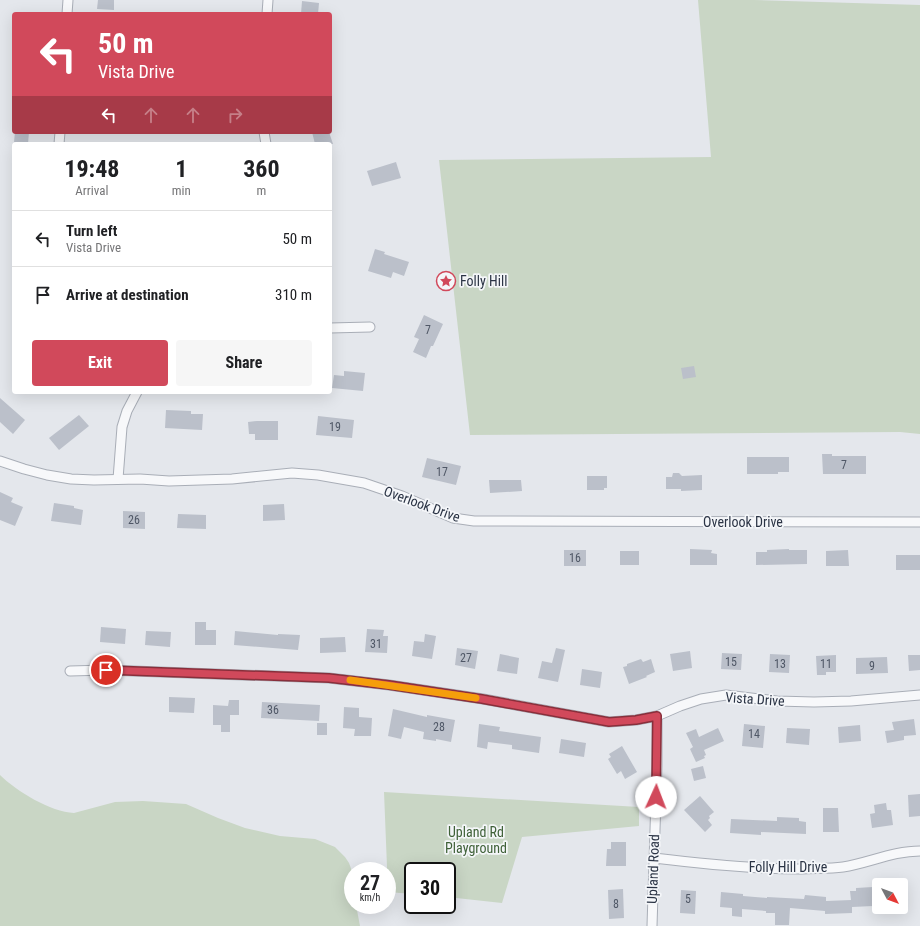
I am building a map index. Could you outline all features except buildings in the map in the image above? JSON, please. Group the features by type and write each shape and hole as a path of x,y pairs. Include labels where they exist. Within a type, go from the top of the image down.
{"street":[{"path":"67,12 68,0"},
{"path":"267,12 268,0"},
{"path":"332,328 370,326"},
{"path":"118,479 122,427 127,411 136,394"},
{"name":"Overlook Drive","path":"0,461 24,469 71,479 94,480 118,479 169,481 232,479 292,473 318,474 364,483 402,496 453,518 474,521 920,522"},
{"name":"Vista Drive","path":"70,671 106,670 329,678 389,685 482,699 609,722 636,720 657,716 701,699 726,695 777,701 814,702 851,701 920,695"},
{"name":"Upland Road","path":"652,926 657,716"},
{"name":"Folly Hill Drive","path":"654,858 767,869 812,868 842,867 874,860 897,852 920,850"}],"green space":[{"path":"698,0 754,0 920,5 920,434 900,432 470,435 439,160 711,157"},
{"path":"0,775 15,788 34,800 65,812 74,813 115,802 143,801 186,804 245,828 280,836 315,839 335,847 348,862 344,862 344,914 358,914 360,926 0,926"},
{"name":"Upland Rd Playground","path":"384,792 639,807 639,826 522,837 502,903 456,898 456,862 404,862 404,893 396,893 396,862 387,862"}],"slow traffic":[{"path":"350,680 476,698"}],"place":[{"name":"Folly Hill","path":"446,281"}],"route":[{"path":"106,670 329,678 389,685 482,699 609,722 636,720 657,716 656,797"}]}
